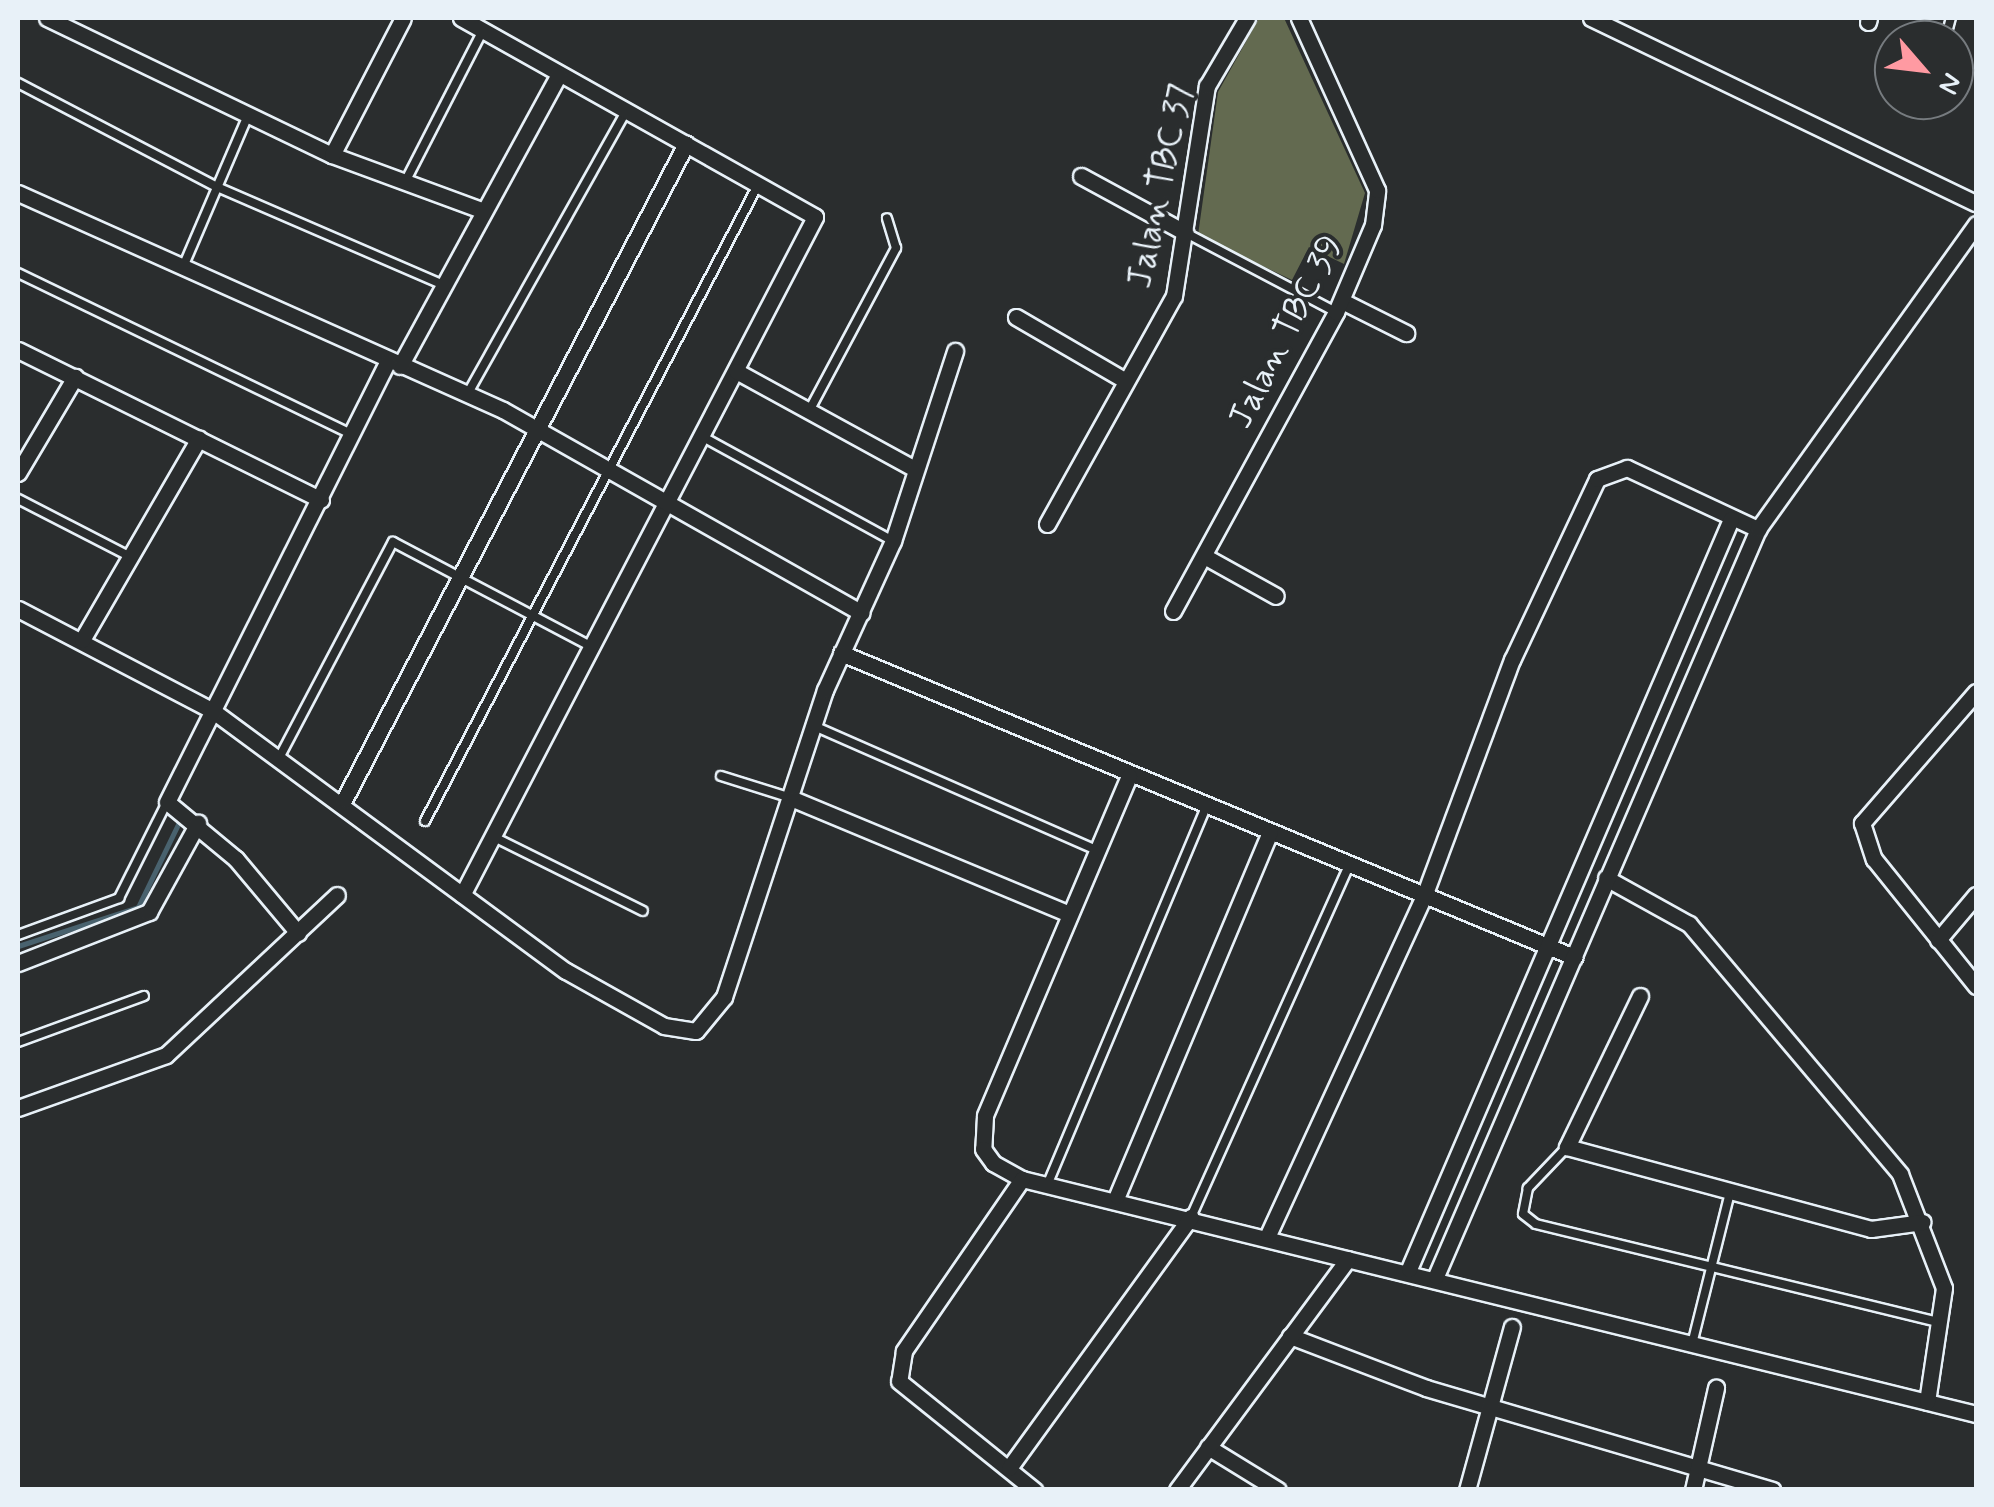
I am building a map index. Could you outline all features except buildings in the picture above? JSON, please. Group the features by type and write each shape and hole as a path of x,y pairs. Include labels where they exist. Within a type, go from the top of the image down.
{"street":[{"path":"47,18 332,155 403,186 484,211"},
{"path":"332,155 403,18"},
{"path":"461,18 816,217 700,436 596,649 462,896"},
{"name":"Jalan TBC 37","path":"1047,524 1174,296 1207,86 1247,18"},
{"name":"Jalan TBC 39","path":"1173,611 1339,306 1377,190 1298,18"},
{"path":"1591,18 1976,204"},
{"path":"298,933 198,824 167,802 353,435 444,285 559,74"},
{"path":"344,800 461,577 531,428 686,144"},
{"path":"1082,176 1186,233"},
{"path":"18,193 182,270 468,393 862,613"},
{"path":"1436,1276 1758,529 1976,224"},
{"path":"1339,306 1406,333"},
{"path":"1016,317 1126,381"},
{"path":"18,350 321,500"},
{"path":"18,609 213,711 344,800 462,896 566,971 664,1026 696,1031 724,998 814,726 841,653 893,541 955,351"},
{"path":"736,371 915,469"},
{"path":"18,473 75,378"},
{"path":"82,640 198,438"},
{"path":"1268,1236 1424,896 1512,660 1597,478 1627,468 1758,529"},
{"path":"1409,1269 1544,944 1732,519"},
{"path":"1204,556 1276,596"},
{"path":"841,653 1128,776 1574,957"},
{"path":"1976,692 1862,823 1874,860 1976,986"},
{"path":"1128,776 981,1134 993,1163 1022,1179 1118,1196 1348,1258 1436,1276 1691,1346 1976,1414"},
{"path":"793,799 1070,914"},
{"path":"18,964 150,912 198,824"},
{"path":"1118,1196 1270,832"},
{"path":"1606,878 1689,924 1886,1154 1924,1222 1944,1324 1928,1402"},
{"path":"18,1108 166,1055 338,895"},
{"path":"1938,940 1976,895"},
{"path":"1640,996 1567,1147 1871,1229 1924,1222"},
{"path":"1022,1179 898,1366 919,1405 1034,1490"},
{"path":"1009,1468 1192,1217"},
{"path":"1176,1490 1348,1258"},
{"path":"1467,1490 1512,1327"},
{"path":"1290,1336 1492,1406 1772,1490"},
{"path":"1693,1490 1716,1388"},
{"path":"1208,1447 1278,1490"}],"lane":[{"path":"403,186 483,30"},
{"path":"18,83 217,187 444,285"},
{"path":"468,393 626,110"},
{"path":"182,270 248,115"},
{"path":"424,821 759,183"},
{"path":"809,411 896,248 887,218"},
{"path":"1186,233 1339,306"},
{"path":"18,272 353,435"},
{"path":"700,436 893,541"},
{"path":"18,499 129,556"},
{"path":"280,756 392,542 596,649"},
{"path":"814,726 1097,850"},
{"path":"721,776 793,799"},
{"path":"18,935 119,898 167,802"},
{"path":"1048,1183 1206,808"},
{"path":"494,836 643,911"},
{"path":"1192,1217 1348,866"},
{"path":"18,1042 144,996"},
{"path":"1567,1147 1535,1174 1527,1219 1944,1324"},
{"path":"1691,1346 1732,1189"}],"green space":[{"path":"1284,18 1365,193 1344,264 1309,247 1292,280 1198,235 1218,92 1258,20"}],"waterway":[{"path":"18,946 138,907 181,818"}]}
